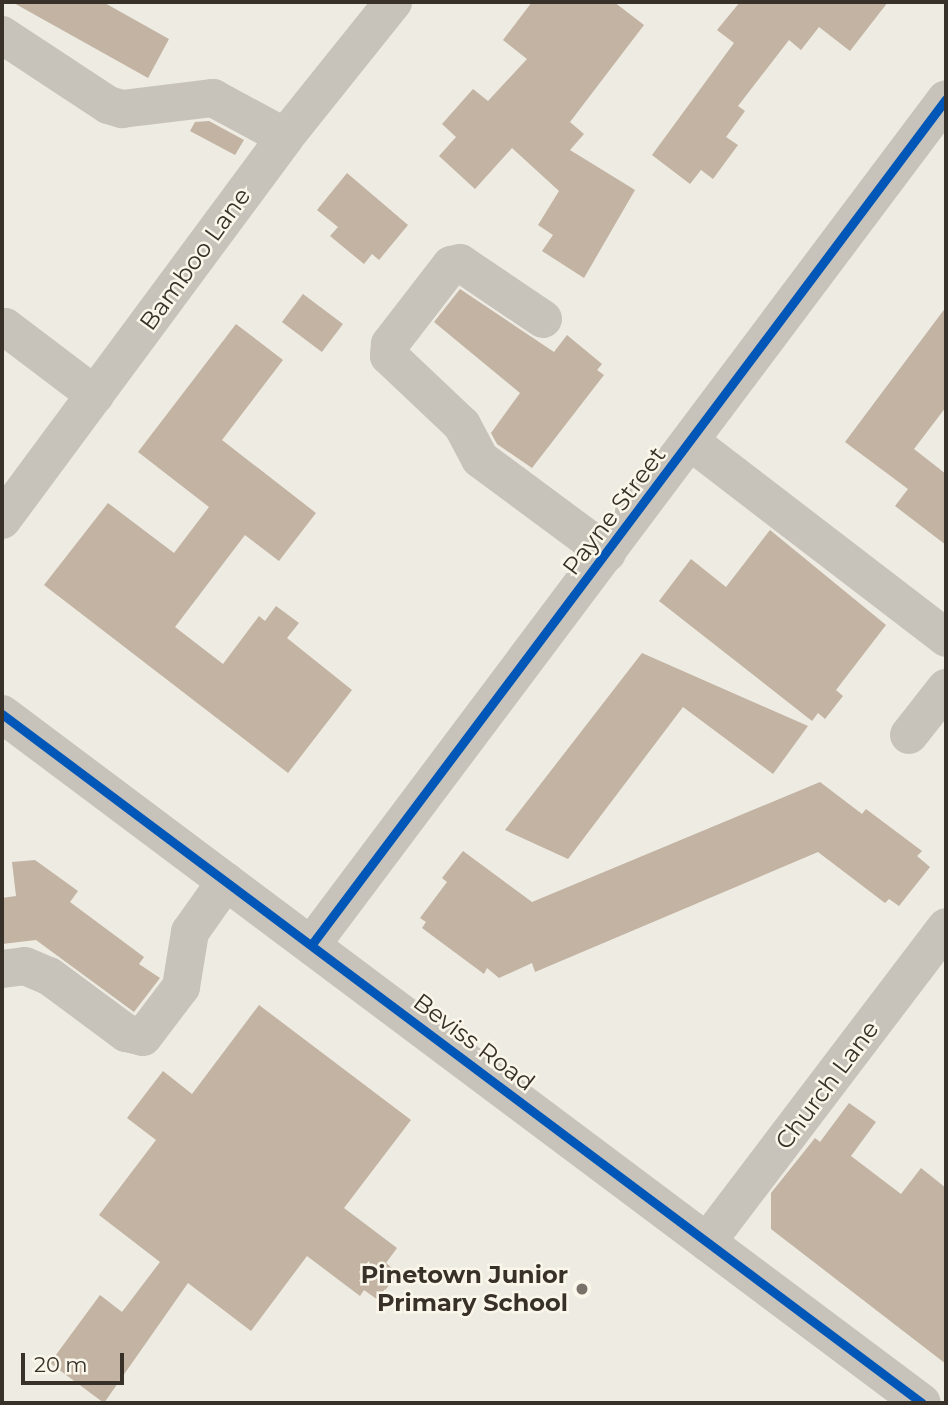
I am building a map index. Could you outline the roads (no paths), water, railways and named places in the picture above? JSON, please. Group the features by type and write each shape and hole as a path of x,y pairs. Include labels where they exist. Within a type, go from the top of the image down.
{"street":[{"name":"Bamboo Lane","path":"2,520 285,137 393,2"},
{"path":"2,35 108,105 122,109 213,98 285,137"},
{"name":"Payne Street","path":"312,944 946,99"},
{"path":"544,319 460,263 451,265 390,344 389,356 462,425 480,459 607,553"},
{"path":"3,327 94,395"},
{"path":"691,442 946,638"},
{"path":"909,735 946,688"},
{"name":"Beviss Road","path":"2,715 312,944 922,1403"},
{"path":"2,969 25,967 49,976 126,1033 143,1037 181,987 190,932 226,881"},
{"name":"Church Lane","path":"707,1242 946,927"}],"place":[{"name":"Pinetown Junior Primary School","path":"582,1289"}]}
